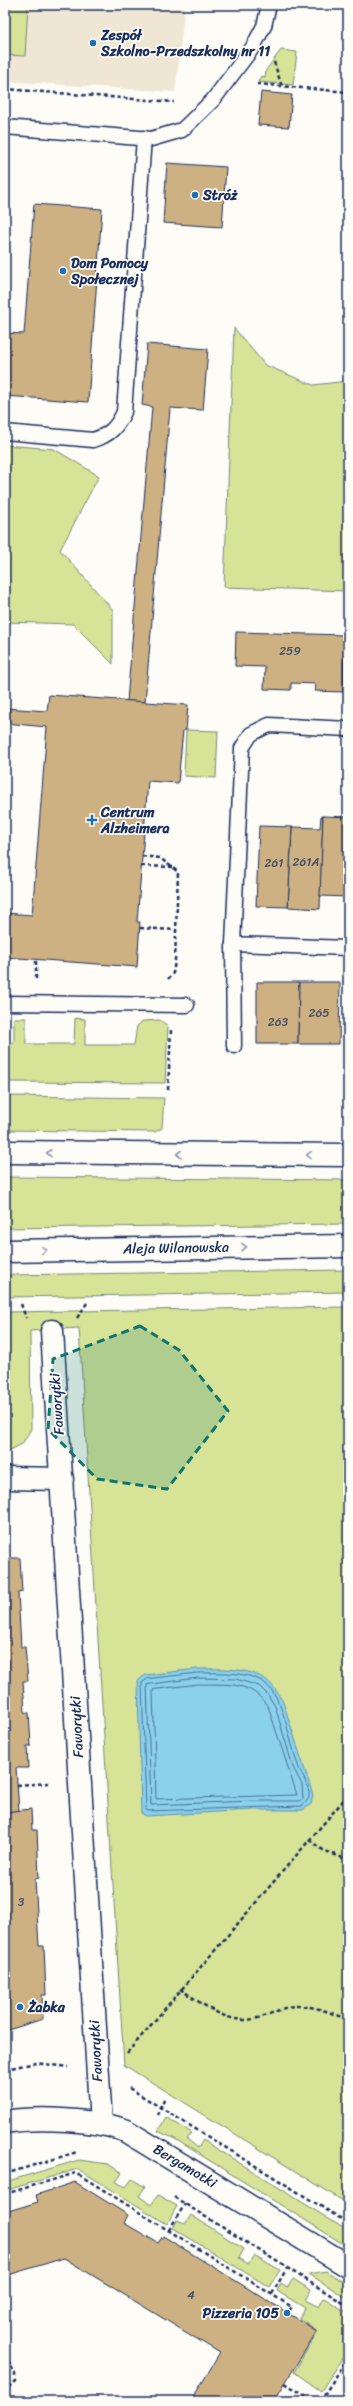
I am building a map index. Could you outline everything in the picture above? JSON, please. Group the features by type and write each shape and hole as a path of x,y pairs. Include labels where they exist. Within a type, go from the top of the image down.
{"street":[{"path":"5,1152 348,1155"},
{"name":"Aleja Wilanowska","path":"5,1251 348,1246"},
{"name":"Faworytki","path":"52,1331 101,2124"},
{"path":"5,1478 62,1478"},
{"name":"Bergamotki","path":"5,2122 52,2120 111,2125 131,2134 348,2266"}],"lane":[{"path":"5,128 151,139 182,130 213,100 253,47 264,26 269,5"},
{"path":"5,432 93,440 106,436 118,424 124,412 144,138"},
{"path":"234,1046 234,944 242,748 251,734 269,725 348,729"},
{"path":"234,944 348,948"},
{"path":"5,1003 187,1006"}],"path":[{"path":"273,61 282,87"},
{"path":"255,84 348,92"},
{"path":"5,88 176,102"},
{"path":"142,856 160,858 178,872 173,973 166,982"},
{"path":"141,866 173,867"},
{"path":"140,928 176,930"},
{"path":"36,959 36,983"},
{"path":"168,1090 171,1028"},
{"path":"17,1785 52,1783"},
{"path":"125,2056 180,1989 348,1795"},
{"path":"309,1840 323,1850 348,1860"},
{"path":"180,1989 218,2014 244,2020 289,2007 305,2006 326,2011 348,2020"},
{"path":"5,2069 36,2063 72,2067"},
{"path":"122,2084 348,2223"},
{"path":"154,2120 166,2097"},
{"path":"5,2174 75,2152 83,2152"},
{"path":"5,2194 76,2173 292,2307 287,2313"},
{"path":"172,2196 348,2306"},
{"path":"169,2230 185,2204"},
{"path":"272,2294 287,2268"},
{"path":"5,2354 15,2374 15,2381 5,2391"},
{"path":"320,2401 348,2358"},
{"path":"286,2384 314,2401"}],"highlighted area":[{"path":"140,1326 179,1350 228,1411 167,1489 97,1479 48,1429 53,1359"}],"shaded area":[{"name":"Zespół Szkolno-Przedszkolny nr 11","path":"5,5 185,5 175,92 5,81"}],"green space":[{"path":"5,5 28,5 25,56 5,55"},
{"path":"281,50 297,52 293,85 258,82 261,76 265,77 266,70"},
{"path":"234,328 265,365 313,385 348,381 348,591 224,587"},
{"path":"5,445 54,449 99,476 60,550 113,610 113,664 73,624 5,622"},
{"path":"186,730 218,731 216,778 184,776"},
{"path":"14,1018 26,1018 26,1044 74,1044 75,1018 85,1019 85,1045 134,1045 137,1026 143,1021 160,1020 168,1026 165,1083 5,1082 5,1043 14,1043"},
{"path":"5,1096 164,1098 162,1128 155,1132 5,1130"},
{"path":"5,1177 348,1180 348,1224 5,1228"},
{"path":"348,1270 348,1292 5,1297 5,1275"},
{"path":"348,1307 348,2204 124,2065 79,1328 30,1331 31,1429 22,1444 5,1453 5,1312"},
{"path":"166,2117 192,2133 187,2139 198,2148 203,2140 348,2231 348,2247 175,2139 158,2131"},
{"path":"79,2160 108,2164 122,2173 116,2182 126,2187 132,2179 145,2187 139,2196 151,2205 158,2195 177,2206 167,2224 78,2169 7,2190 5,2182"},
{"path":"191,2215 244,2249 239,2258 248,2264 254,2255 280,2270 269,2287 173,2228 177,2221 185,2224"},
{"path":"326,2271 348,2285 348,2299 309,2274"},
{"path":"293,2279 311,2290 305,2300 319,2307 324,2298 348,2313 348,2349 321,2391 294,2372 318,2331 299,2318 305,2308 277,2291 281,2284 287,2288"}],"water":[{"path":"198,1669 240,1670 256,1674 272,1685 283,1702 313,1795 311,1804 303,1810 252,1810 146,1816 141,1813 138,1681 145,1675"}],"building":[{"path":"261,92 292,95 289,127 258,125"},
{"name":"Stróż","path":"167,163 226,167 222,227 163,223"},
{"name":"Dom Pomocy Społecznej","path":"34,204 102,209 88,402 5,396 5,333 24,334"},
{"path":"147,344 208,349 203,410 170,408 145,702 127,701 152,407 142,405"},
{"path":"236,632 345,635 343,692 315,691 316,684 291,683 291,690 264,689 265,667 235,666"},
{"path":"345,635 348,635 348,671 344,670"},
{"name":"Centrum Alzheimera","path":"49,695 188,705 186,730 183,730 178,783 148,781 137,922 140,922 137,967 5,957 5,913 32,915 47,727 5,723 5,708 47,711"},
{"path":"321,816 323,816 320,909 288,907 292,827 320,828"},
{"path":"323,816 348,817 348,897 320,896"},
{"path":"259,826 292,827 288,907 256,906"},
{"path":"257,982 299,982 298,1044 257,1044"},
{"path":"299,982 340,982 339,1044 298,1044"},
{"path":"5,1527 8,1527 9,1558 20,1558 22,1592 18,1593 21,1647 25,1647 28,1681 23,1681 25,1713 29,1713 31,1746 27,1746 28,1768 16,1768 19,1811 5,1812"},
{"path":"31,1809 32,1830 37,1830 39,1878 35,1879 39,1946 44,1946 46,1995 42,1995 43,2019 5,2031 5,1812"},
{"path":"75,2182 128,2215 124,2223 158,2243 163,2236 317,2331 274,2401 191,2401 220,2353 64,2258 5,2276 5,2212 38,2202 36,2195"}],"place":[{"name":"Zespół Szkolno-Przedszkolny nr 11","path":"93,43"},
{"name":"Stróż","path":"195,195"},
{"name":"Dom Pomocy Społecznej","path":"63,271"},
{"name":"Centrum Alzheimera","path":"92,820"},
{"name":"Żabka","path":"20,2007"},
{"name":"Pizzeria 105","path":"287,2313"}]}
